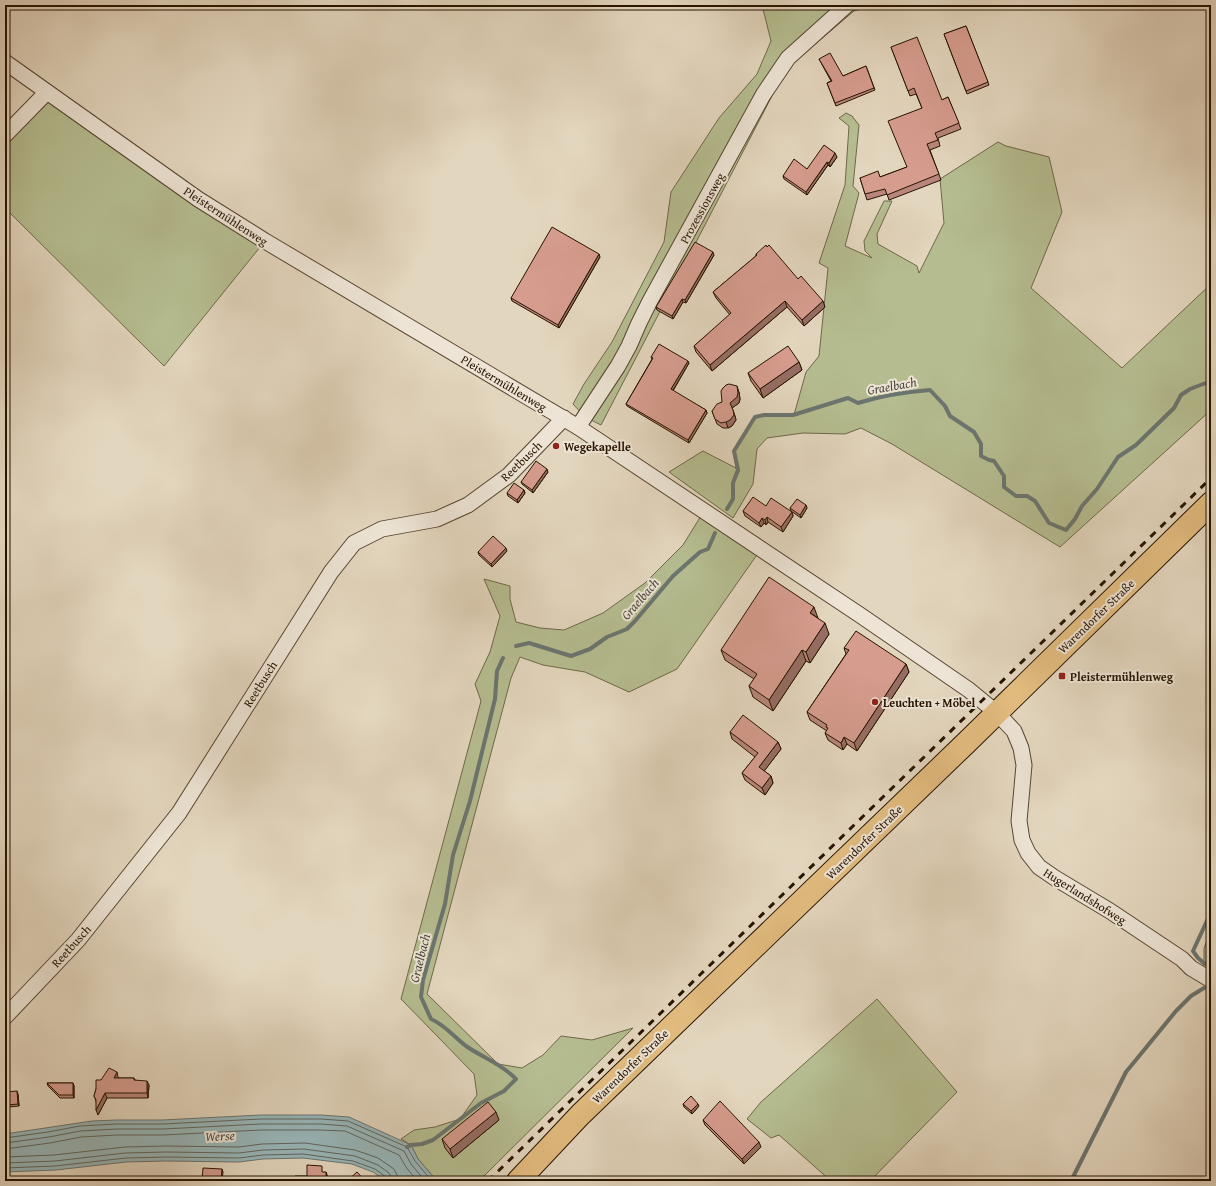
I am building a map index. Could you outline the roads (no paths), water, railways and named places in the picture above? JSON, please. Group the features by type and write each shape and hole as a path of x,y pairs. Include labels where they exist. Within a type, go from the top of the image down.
{"main road":[{"name":"Warendorfer Straße","path":"518,1181 580,1115 1211,503"}],"street":[{"name":"Prozessionsweg","path":"578,427 618,366 629,346 644,312 763,95 788,58 847,5"},
{"name":"Pleistermühlenweg","path":"5,62 192,195 265,242 578,427 867,619 969,690 996,713"},
{"path":"5,135 47,92"},
{"name":"Reetbusch","path":"5,1017 78,940 179,812 331,572 354,543 382,529 437,519 468,505 510,475 564,418"},
{"name":"Hugerlandshofweg","path":"996,713 1014,731 1021,748 1024,765 1019,821 1022,840 1028,853 1040,867 1050,874 1110,911 1182,959 1191,968 1211,980"}],"water":[{"name":"Werse","path":"261,1115 321,1115 349,1117 411,1145 418,1159 437,1181 386,1181 373,1172 352,1164 303,1158 263,1159 239,1162 126,1162 56,1170 5,1172 5,1134 92,1121 162,1120"}],"waterway":[{"name":"Graelbach","path":"727,509 733,499 733,483 738,470 734,451 755,417 764,415 793,415 848,398 858,403 894,394 930,390 945,406 950,416 974,432 981,444 981,456 994,461 1004,476 1004,487 1016,496 1027,496 1035,501 1049,523 1066,530 1075,519 1082,506 1097,489 1118,457 1136,445 1174,408 1181,395 1190,389 1211,381"},
{"name":"Graelbach","path":"516,646 529,643 571,656 590,649 607,637 627,629 673,576 700,552 708,549 715,533"},
{"name":"Graelbach","path":"407,1147 433,1140 481,1103 504,1091 516,1079 499,1065 466,1046 445,1028 431,1019 421,997 423,980 445,904 453,855 470,801 495,699 497,671 503,658"},
{"path":"1205,964 1193,951 1211,912"},
{"path":"1071,1181 1126,1072 1176,1011 1191,996 1204,988"}],"railway":[{"path":"488,1181 1211,478"}],"place":[{"name":"Wegekapelle","path":"556,446"},
{"name":"Pleistermühlenweg","path":"1062,676"},
{"name":"Leuchten + Möbel","path":"875,702"}]}
